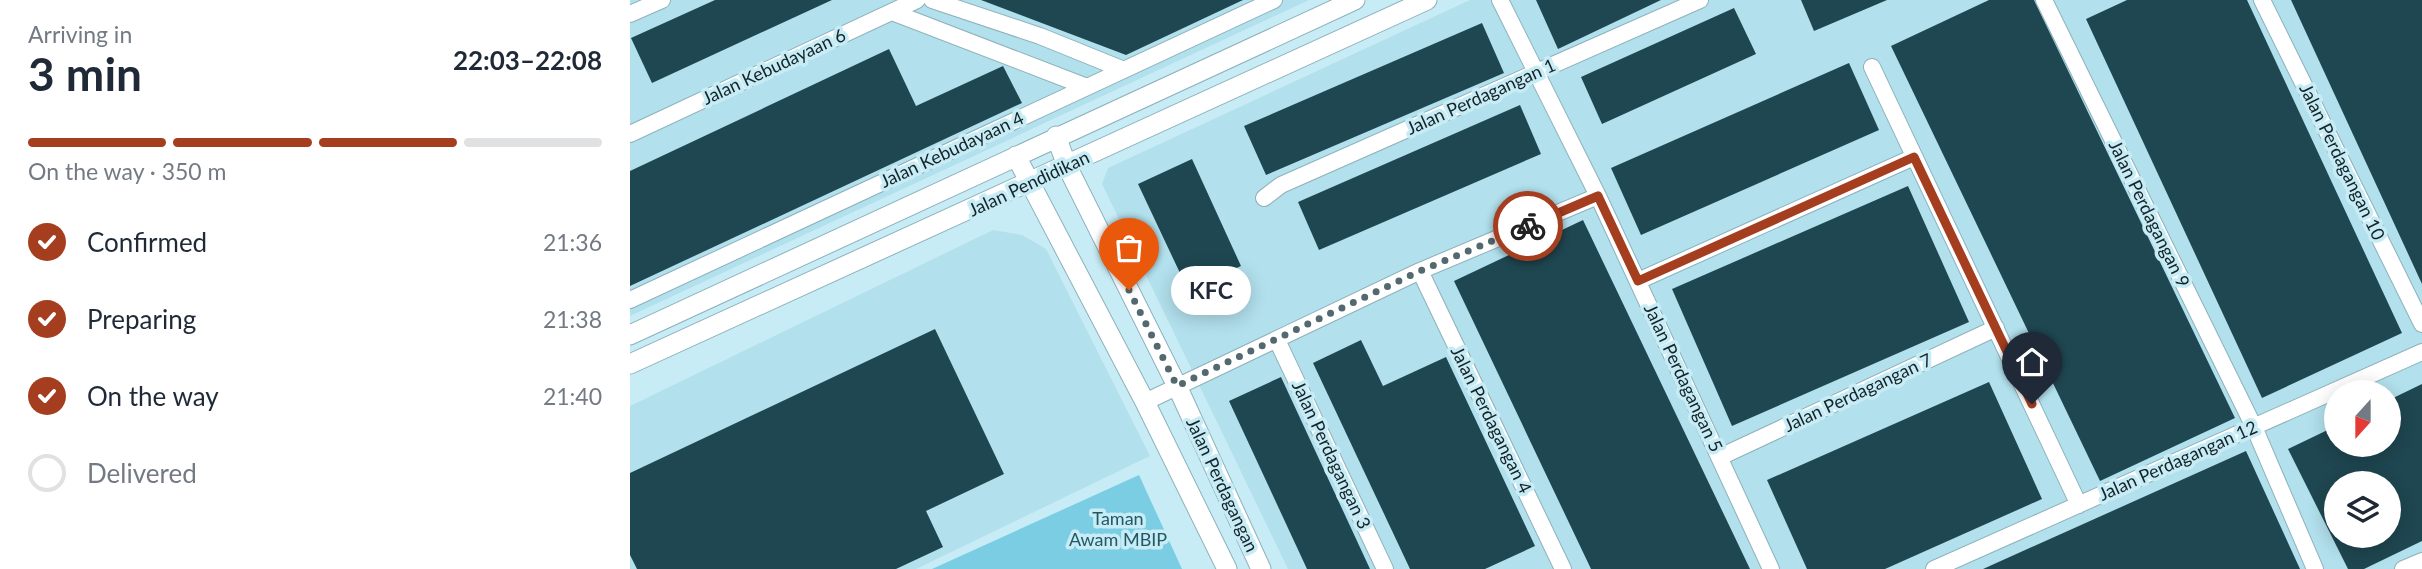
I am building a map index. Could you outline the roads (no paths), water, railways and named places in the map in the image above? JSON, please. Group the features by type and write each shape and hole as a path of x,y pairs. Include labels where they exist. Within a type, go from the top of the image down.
{"main road":[{"name":"Jalan Pendidikan","path":"630,335 1355,0"},
{"name":"Jalan Pendidikan","path":"630,364 1029,185 1427,0"},
{"name":"Jalan Pendidikan","path":"813,250 889,204 1108,100 1226,59"},
{"name":"Jalan Perdagangan","path":"1056,136 1067,166 1177,386 1261,569"},
{"path":"1090,211 1081,175 1087,166 1122,141"},
{"name":"Jalan Perdagangan","path":"1016,156 1145,402 1227,569"},
{"path":"994,200 1021,202 1047,217"}],"street":[{"path":"630,14 662,0"},
{"name":"Jalan Kebudayaan 6","path":"630,134 917,0"},
{"path":"932,0 1040,36 1124,70"},
{"name":"Jalan Kebudayaan 4","path":"630,300 1274,0"},
{"name":"Jalan Perdagangan 5","path":"1500,0 1598,196 1771,569"},
{"name":"Jalan Perdagangan 1","path":"1264,198 1281,185 1700,0"},
{"name":"Jalan Perdagangan 9","path":"2044,0 2254,427 2315,569"},
{"name":"Jalan Perdagangan 10","path":"2262,0 2422,324"},
{"path":"892,12 1087,87"},
{"path":"1872,67 2079,505"},
{"path":"1638,281 1914,157"},
{"path":"1145,402 1420,271 1598,196"},
{"name":"Jalan Perdagangan 4","path":"1420,271 1563,569"},
{"name":"Jalan Perdagangan 7","path":"1720,457 1996,328"},
{"name":"Jalan Perdagangan 3","path":"1277,340 1385,569"},
{"name":"Jalan Perdagangan 12","path":"1934,569 2422,352"},
{"path":"2403,569 2422,561"}],"place":[{"name":"KFC","path":"1129,290"}],"park label":[{"name":"Taman Awam MBIP","path":"1118,529"}]}
